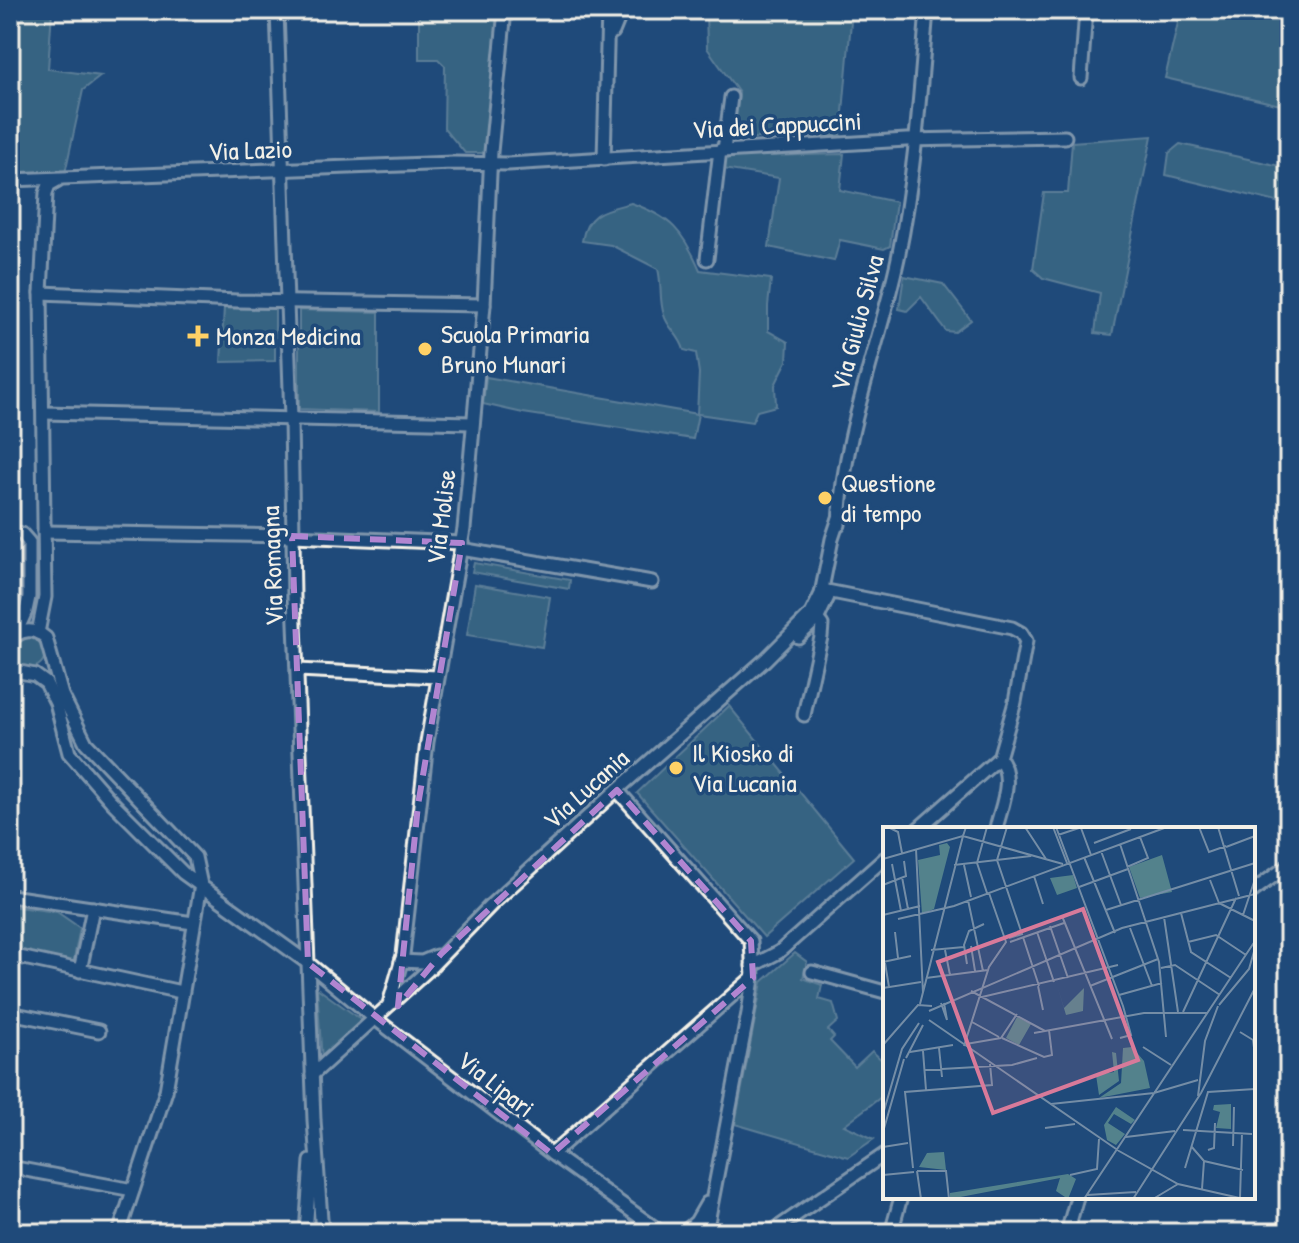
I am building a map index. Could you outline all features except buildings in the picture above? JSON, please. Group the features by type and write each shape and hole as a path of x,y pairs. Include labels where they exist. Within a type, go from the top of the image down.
{"street":[{"name":"Via Romagna","path":"277,10 292,536 312,1075 322,1231"},
{"name":"Via Molise","path":"389,1004 401,961 418,805 461,546 484,305 491,162 505,10"},
{"path":"604,159 608,10"},
{"path":"608,52 616,20 622,10"},
{"name":"Via Giulio Silva","path":"804,715 821,637 822,625 814,616 825,590 838,541 839,518 860,397 897,259 916,139 927,10"},
{"path":"1081,78 1086,10"},
{"path":"707,259 731,97"},
{"name":"Via dei Cappuccini","path":"491,162 508,164 604,159 916,139 1065,137"},
{"name":"Via Lazio","path":"10,180 491,162"},
{"path":"38,633 44,601 41,293 46,193 49,185 59,179"},
{"path":"41,293 484,305"},
{"path":"44,413 472,423"},
{"path":"10,531 22,534 29,542 29,601 12,640"},
{"path":"44,532 292,536 461,546 652,582"},
{"path":"825,590 1012,628 1021,633 1026,641 1015,702 999,758 920,827"},
{"path":"44,601 50,650 65,703 86,743 195,857 201,885 166,1091 119,1233"},
{"name":"Via Lucania","path":"389,1004 617,790 765,660 781,651 814,616"},
{"path":"12,640 27,631 38,633 50,650"},
{"path":"19,671 42,669 50,650"},
{"name":"Via Lipari","path":"10,662 19,671 41,678 51,690 69,753 158,851 183,873 308,963 373,1017 552,1154 662,1233"},
{"path":"298,670 437,677"},
{"path":"996,827 1008,778 1006,766 999,758"},
{"path":"617,790 751,941 752,972 706,1233"},
{"path":"552,1154 752,972 883,860"},
{"path":"1255,890 1289,865"},
{"path":"10,896 193,923"},
{"path":"80,971 93,908"},
{"path":"401,961 422,962 441,954"},
{"path":"10,955 181,992"},
{"path":"812,972 883,991"},
{"path":"312,1075 389,1004"},
{"path":"10,1013 99,1031"},
{"name":"Via Romagna","path":"306,1230 314,1120"},
{"path":"770,1233 883,1155"},
{"path":"10,1167 133,1190"},
{"path":"683,1233 696,1222 712,1192"},
{"path":"891,1233 900,1199"},
{"path":"1067,1233 1076,1199"},
{"path":"306,1230 314,1223 322,1231"}],"highlighted area":[{"path":"292,536 462,543 418,805 398,1006 441,954 617,790 751,941 753,978 552,1154 308,963"}],"green space":[{"path":"10,10 52,10 48,69 101,76 83,90 65,173 10,174"},
{"path":"419,10 498,10 484,153 465,153 444,128 445,66 438,59 419,59"},
{"path":"706,10 852,10 841,135 733,139 739,93 707,48"},
{"path":"1181,10 1289,10 1289,107 1165,78"},
{"path":"1152,136 1112,335 1095,333 1100,293 1043,278 1033,269 1044,193 1068,193 1072,142"},
{"path":"1180,144 1289,168 1289,205 1166,175 1169,153"},
{"path":"844,154 840,190 896,202 890,246 884,249 840,240 834,261 769,247 779,178 723,169 725,157"},
{"path":"631,203 656,214 674,227 688,245 700,270 771,279 768,331 788,342 787,361 775,385 776,406 757,411 752,422 698,414 693,439 483,404 486,377 697,414 699,373 696,353 684,350 666,320 658,269 611,245 582,241 588,223 599,213"},
{"path":"904,276 943,284 971,320 955,332 946,331 921,297 907,311 899,309"},
{"path":"224,308 275,309 275,361 221,362"},
{"path":"299,310 379,312 379,412 299,409"},
{"path":"474,563 570,580 569,589 472,572"},
{"path":"475,584 550,597 542,647 467,635"},
{"path":"30,638 36,639 44,647 44,659 36,667 30,668 24,667 16,659 15,653 16,647 24,639"},
{"path":"729,706 854,858 764,937 637,793"},
{"path":"10,906 57,912 80,928 73,964 10,950"},
{"path":"795,953 807,962 803,978 822,985 819,999 833,1003 838,1021 828,1030 834,1037 830,1041 855,1067 872,1051 883,1061 883,1096 844,1125 874,1139 848,1157 735,1124 762,982"},
{"path":"317,988 363,1021 322,1061"}],"place":[{"name":"Monza Medicina","path":"198,336"},
{"name":"Scuola Primaria Bruno Munari","path":"425,349"},
{"name":"Questione di tempo","path":"825,498"},
{"name":"Il Kiosko di Via Lucania","path":"676,768"}]}
